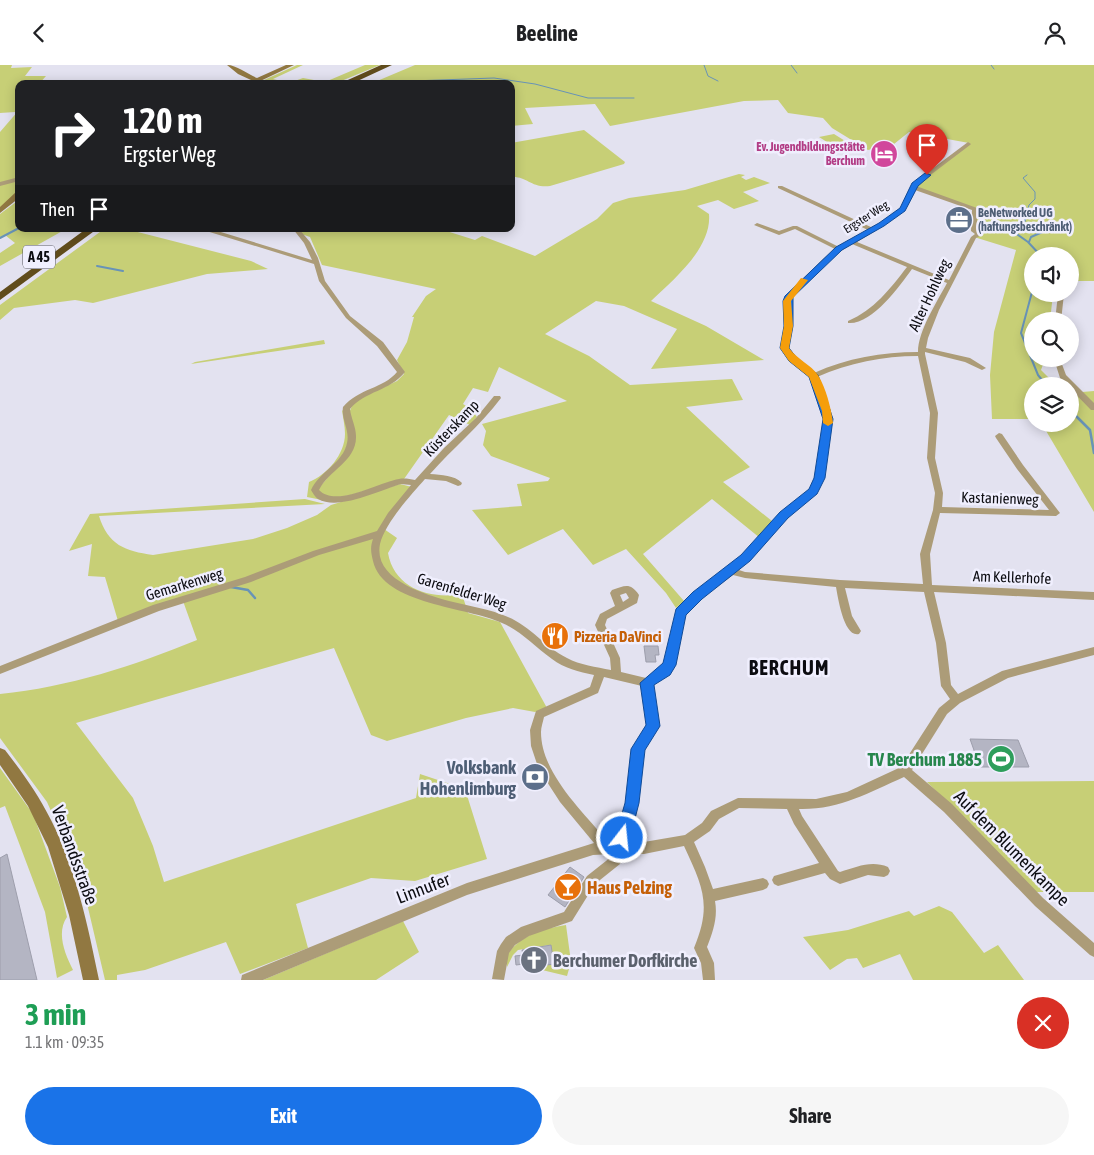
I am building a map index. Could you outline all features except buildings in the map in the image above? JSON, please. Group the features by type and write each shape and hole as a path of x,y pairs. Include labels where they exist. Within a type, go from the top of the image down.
{"highway":[{"path":"352,80 388,65"},
{"path":"364,80 400,65"},
{"name":"A 45","path":"0,286 75,232"},
{"name":"A 45","path":"0,297 88,232"}],"main road":[{"path":"230,65 240,73 256,80 291,65"},
{"path":"0,211 15,198"},
{"name":"Verbandsstraße","path":"0,754 38,808 56,852 83,939 92,980"}],"street":[{"name":"Ergster Weg","path":"813,375 793,359 785,348 788,326 787,301 806,278 839,249 873,230 903,209 913,187 942,162 968,144"},
{"path":"0,184 15,180"},
{"path":"780,187 873,230"},
{"name":"Alter Hohlweg","path":"913,187 975,209 974,231 980,234 974,237 936,310 921,351 934,413 931,458 939,493 937,510 925,554 928,588 941,643 946,686 956,700"},
{"name":"Ergster Weg","path":"757,225 779,233 795,227 839,249"},
{"path":"215,232 316,263"},
{"path":"299,232 307,242 322,281 348,317 380,344 401,372 394,380 359,395 349,405 347,413 352,433 350,445 338,465 318,483 315,492 325,498 336,499 372,491 399,481 417,483"},
{"path":"852,242 951,283"},
{"path":"850,322 862,318 879,305 912,267"},
{"path":"620,606 603,617 600,625 615,658 616,676 647,683 665,671 669,665 680,613 697,596 732,571 758,546 784,515 810,495 817,485 828,419 813,375 833,366 851,362 921,351 967,360 982,369"},
{"path":"1060,367 1063,376 1094,408"},
{"name":"Küsterskamp","path":"417,483 447,450 473,427 497,398"},
{"name":"Kastanienweg","path":"937,510 1056,513 1020,467 999,436"},
{"name":"Küsterskamp","path":"424,476 447,478 458,483"},
{"path":"378,534 417,483"},
{"name":"Gemarkenweg","path":"0,670 156,607 248,581 316,553 378,534"},
{"name":"Garenfelder Weg","path":"378,534 374,551 377,562 393,582 408,591 428,599 504,619 519,627 563,661 616,676"},
{"name":"Am Kellerhofe","path":"732,571 745,575 840,584 1094,596"},
{"path":"840,584 847,617 856,631"},
{"path":"709,980 710,971 707,959 700,947 708,923 711,896 687,840 706,827 715,815 738,803 816,804 848,797 905,771 943,711 956,700 1006,674 1094,651"},
{"path":"600,673 594,690 538,716 536,745 541,763 599,840 600,849"},
{"path":"498,979 504,949 515,938 534,927 568,917 591,879 616,859 632,803 638,749 653,726 647,683"},
{"name":"Auf dem Blumenkampe","path":"905,771 948,808 1039,903 1094,951"},
{"path":"791,804 798,820 834,875 840,879 868,869 884,871"},
{"name":"Linnufer","path":"247,980 467,889 583,852 600,849 644,848 687,840"},
{"path":"778,880 828,867"},
{"path":"711,896 763,884"}],"green space":[{"path":"0,65 12,65 11,68 32,67 25,76 46,76 42,80 15,80 15,112 0,113"},
{"path":"297,65 303,65 273,79 277,80 264,80"},
{"path":"365,65 380,65 344,80 330,80"},
{"path":"415,65 1094,65 1094,281 1079,281 1079,247 1024,247 1024,302 1052,302 1051,312 1024,312 1024,367 1042,367 1041,370 1048,377 1024,377 1024,419 992,419 990,375 994,332 1016,250 974,237 979,234 974,231 975,209 913,187 969,143 909,132 894,144 868,150 832,128 823,118 788,113 778,100 744,101 610,126 595,104 525,108 533,124 515,126 515,80 379,80"},
{"path":"303,78 314,80 297,80"},
{"path":"15,115 15,195 0,208 0,132"},
{"path":"584,130 625,162 624,164 550,186 543,186 515,177 515,142"},
{"path":"834,134 858,149 843,152 819,137"},
{"path":"739,174 745,175 741,177 746,180 754,177 770,183 743,192 759,201 734,209 718,200 697,206 709,214 708,227 704,239 690,262 651,301 706,326 764,360 651,369 677,329 624,306 596,301 545,334 589,356 630,385 732,379 743,400 686,407 750,467 723,482 772,521 760,538 712,499 643,554 684,601 676,608 666,593 626,549 593,565 563,529 508,555 472,510 522,506 517,484 548,481 550,478 491,456 483,445 486,431 482,424 567,401 499,367 488,392 473,388 463,404 471,409 477,417 470,425 449,415 404,479 351,495 334,498 326,497 317,490 349,453 349,413 354,401 397,381 404,374 397,360 407,342 414,317 412,317 426,296 436,289 322,265 310,237 296,232 450,232 475,240 482,236 535,256 597,219 613,203 629,198 685,190"},
{"path":"15,203 15,232 61,232 0,266 0,253 15,243 5,235 0,237 0,214"},
{"path":"100,232 138,232 251,261 268,269 207,274 93,303 75,300 14,308 0,320 0,305"},
{"path":"324,340 325,344 191,364 195,362"},
{"path":"1094,391 1094,512 1047,432 1079,432 1079,392"},
{"path":"342,410 350,436 344,454 313,488 327,501 307,497 309,482 316,479 334,463 342,449 345,434"},
{"path":"400,484 412,487 377,533 118,621 105,577 88,576 92,544 69,551 90,514 305,499 325,504 99,516 107,534 119,545 126,549 153,555 253,539 287,528 317,515 331,505"},
{"path":"384,529 397,538 388,553 398,575 406,583 426,593 438,595 462,594 468,613 500,622 547,708 535,712 513,708 466,718 387,741 371,735 334,648 76,723 133,798 153,846 164,882 416,798 420,774 465,789 487,859 415,881 371,878 296,904 308,948 240,974 226,942 145,970 117,975 117,980 105,980 81,878 47,802 0,738 0,694 76,681 125,667 197,640 183,601"},
{"path":"0,768 33,814 60,887 67,917 62,930 62,937 67,957 73,970 57,978 45,912 5,806 0,808"},
{"path":"1094,781 1094,892 1035,892 927,782"},
{"path":"939,906 952,912 984,953 998,945 1024,980 913,980 900,954 863,968 857,958 847,959 830,970 803,937 848,930 909,911 914,916"},
{"path":"403,921 419,952 376,980 263,980"},
{"path":"566,925 571,962 567,976 542,970 541,966 550,945 518,950 507,967 507,955 526,937 549,928"}],"waterway":[{"path":"704,65 708,76 718,81"},
{"path":"791,65 797,73"},
{"path":"991,65 994,69"},
{"path":"439,80 494,78 508,80"},
{"path":"515,81 535,84 588,98 634,98"},
{"path":"1026,215 1029,205 1035,199 1035,192 1023,178 1027,175"},
{"path":"1027,213 1024,223 1013,226 1011,230 1033,247"},
{"path":"0,238 15,230"},
{"path":"1029,242 1031,237 1047,230"},
{"path":"97,266 123,271"},
{"path":"1029,302 1021,333 1040,377"},
{"path":"1079,419 1090,430 1094,453"},
{"path":"231,587 248,590 255,598"}],"slow traffic":[{"path":"804,280 789,296 787,301 788,332 784,342 785,348 793,359 813,375 827,411 828,423"}],"place":[{"name":"Ev. Jugendbildungsstätte Berchum","path":"884,154"},
{"name":"BeNetworked UG (haftungsbeschränkt)","path":"959,220"},
{"name":"Pizzeria DaVinci","path":"555,636"},
{"name":"TV Berchum 1885","path":"1001,759"},
{"name":"Volksbank Hohenlimburg","path":"535,777"},
{"name":"Haus Pelzing","path":"568,887"},
{"name":"Berchumer Dorfkirche","path":"534,960"}],"district":[{"name":"BERCHUM","path":"789,667"}],"route":[{"path":"622,838 632,803 638,749 650,732 654,720 647,695 647,683 650,679 665,671 669,665 680,613 697,596 732,571 746,558 784,515 810,495 817,485 828,425 827,411 813,375 793,359 785,348 784,342 788,332 787,301 789,296 825,260 839,249 881,225 903,209 914,185 927,175"}]}
